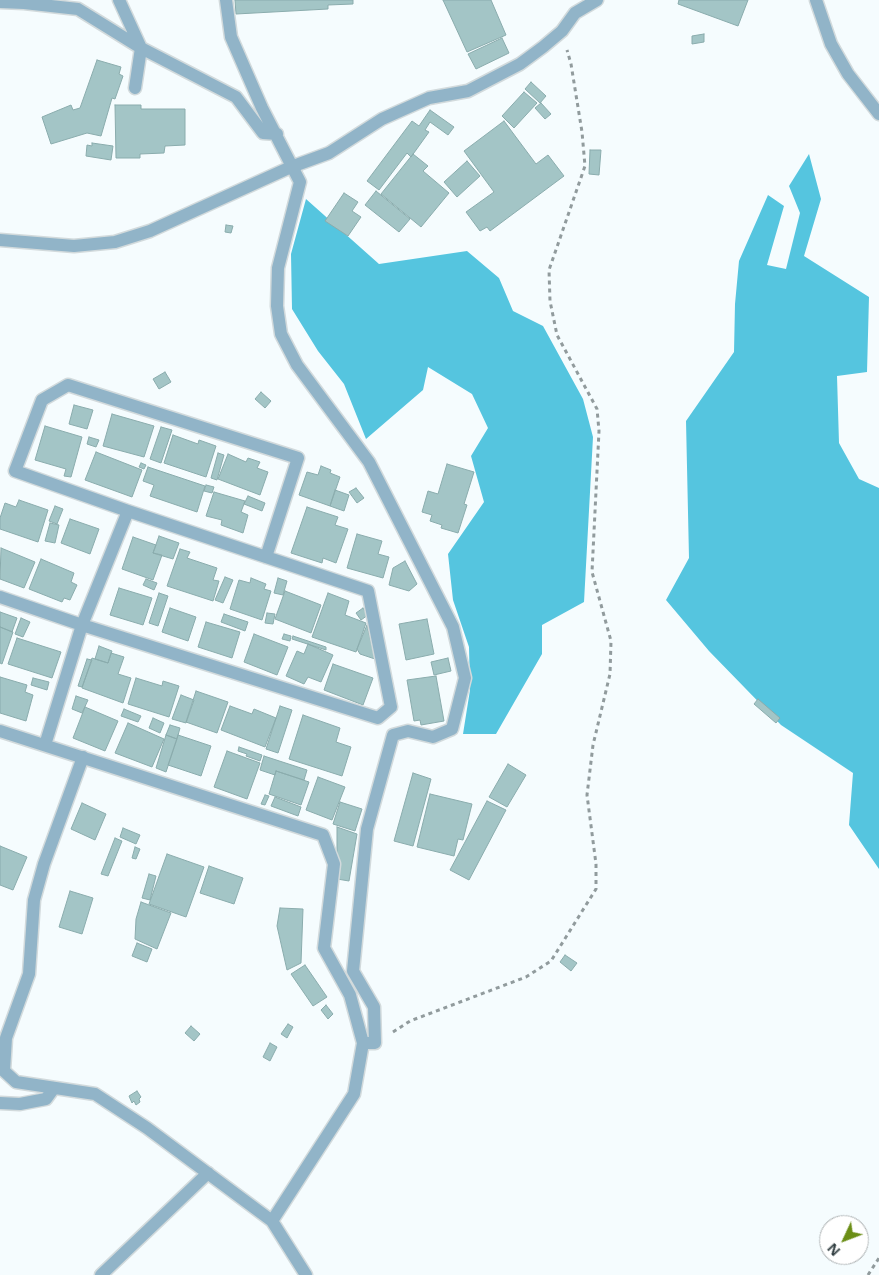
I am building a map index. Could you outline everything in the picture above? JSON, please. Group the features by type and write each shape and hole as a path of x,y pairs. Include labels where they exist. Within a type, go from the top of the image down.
{"street":[{"path":"119,0 141,48 135,88"},
{"path":"226,0 231,37 262,108 300,182 278,268 277,306 281,334 297,365 369,462 453,627 465,678 452,729 433,737 408,731 393,735"},
{"path":"0,240 74,246 115,242 150,232 291,166 329,153 382,119 429,98 468,91 520,64 562,30 575,13 597,0"},
{"path":"816,0 831,44 844,67 879,114"},
{"path":"0,2 78,9 141,48 236,97 263,133 277,134"},
{"path":"266,557 298,458 68,385 42,400 15,470 128,512 368,591 391,708 378,718"},
{"path":"45,745 82,625 128,512"},
{"path":"0,597 82,625 378,718 393,735"},
{"path":"0,731 323,835 334,864 324,948 350,995 369,1043"},
{"path":"272,1221 354,1094 369,1043 374,1007 353,971 367,829 393,735"},
{"path":"83,757 44,864 34,900 28,974 6,1038 4,1071 16,1082 95,1094 147,1128 272,1221 306,1275"},
{"path":"0,1103 20,1104 46,1099 54,1088"},
{"path":"101,1275 208,1173"}],"path":[{"path":"369,1043 410,1021 526,977 534,972 550,960 596,889 596,864 587,795 593,745 610,674 611,641 592,572 599,431 598,409 558,335 550,301 549,270 585,166 582,132 571,64 562,30"},
{"path":"868,1275 879,1258"}],"shaded area":[{"path":"809,154 821,199 804,256 869,297 867,372 837,376 839,443 859,479 879,488 879,869 849,825 853,773 781,725 709,651 666,600 689,558 686,421 734,352 735,304 739,261 768,195 784,206 767,265 786,269 800,213 789,186"},
{"path":"306,199 379,264 467,251 499,278 513,311 543,326 583,399 593,437 584,602 542,625 542,654 496,734 463,734 470,690 469,647 453,600 448,554 484,502 471,456 488,428 472,394 428,367 423,390 366,439 344,384 318,351 292,309 291,254"}],"building":[{"path":"235,0 353,0 353,4 328,5 328,9 236,14"},
{"path":"443,0 491,0 506,35 467,52"},
{"path":"679,0 748,0 738,26 678,4"},
{"path":"704,34 704,42 692,44 692,36"},
{"path":"502,38 509,53 476,69 468,54"},
{"path":"97,60 121,67 119,74 123,76 115,99 112,98 101,136 87,133 51,144 42,117 71,105 73,110 80,108"},
{"path":"531,82 546,96 540,103 525,89"},
{"path":"524,92 537,103 514,128 502,116"},
{"path":"541,103 551,114 545,119 535,108"},
{"path":"115,105 141,105 141,109 185,109 185,145 165,146 164,153 140,154 140,158 116,158"},
{"path":"430,110 454,127 448,135 430,122 425,130 429,132 411,157 407,153 379,190 367,181 412,121 419,126"},
{"path":"504,121 536,164 548,155 564,176 490,231 487,227 480,231 466,212 494,192 464,151"},
{"path":"92,143 113,146 111,160 86,156 87,145 92,146"},
{"path":"590,150 601,150 599,175 589,174"},
{"path":"413,154 428,166 423,171 449,193 421,227 381,194"},
{"path":"467,161 480,176 457,197 444,182"},
{"path":"376,191 410,219 399,232 365,205"},
{"path":"344,193 358,202 352,211 361,217 348,236 325,221"},
{"path":"226,225 233,226 231,233 225,232"},
{"path":"165,372 171,382 159,389 153,379"},
{"path":"261,392 271,401 265,408 255,399"},
{"path":"74,405 93,410 87,429 69,424"},
{"path":"112,414 154,426 144,457 103,446"},
{"path":"45,426 82,437 71,477 64,476 66,469 35,460"},
{"path":"161,427 172,430 161,463 150,459"},
{"path":"173,435 198,444 199,440 216,446 206,477 164,463"},
{"path":"89,437 99,440 96,447 87,444"},
{"path":"96,452 142,470 132,497 85,480"},
{"path":"218,453 224,455 217,480 211,478"},
{"path":"228,454 246,462 248,458 260,462 257,468 268,472 260,495 218,479"},
{"path":"141,463 146,465 144,469 139,467"},
{"path":"447,464 474,472 464,504 467,505 458,533 441,528 442,525 430,521 432,515 422,512 428,491 438,494"},
{"path":"321,466 331,470 330,473 340,477 330,506 299,495 307,472 318,475"},
{"path":"148,467 205,486 197,512 150,496 154,485 143,481"},
{"path":"206,485 214,487 212,493 204,491"},
{"path":"356,488 364,498 357,503 349,492"},
{"path":"335,490 349,495 344,511 330,506"},
{"path":"214,492 245,501 241,512 248,515 243,533 221,525 222,520 206,516"},
{"path":"248,496 265,503 262,511 244,504"},
{"path":"19,500 48,510 38,542 0,529 0,518 5,503 16,507"},
{"path":"55,506 63,509 57,524 49,521"},
{"path":"307,507 338,517 335,525 348,529 336,563 323,558 322,563 291,553"},
{"path":"70,519 99,529 90,554 61,543"},
{"path":"50,523 59,525 55,543 45,541"},
{"path":"357,534 382,541 378,554 389,557 383,578 347,568"},
{"path":"159,536 179,543 173,559 153,553"},
{"path":"133,537 156,545 153,553 162,555 153,580 122,569"},
{"path":"1,548 35,562 24,588 0,579"},
{"path":"180,549 190,552 187,558 217,568 213,580 219,581 213,601 167,586"},
{"path":"41,559 74,573 71,582 77,585 70,600 64,598 62,602 29,589"},
{"path":"405,561 417,584 409,591 389,585 393,568"},
{"path":"225,577 233,580 223,603 215,600"},
{"path":"251,578 266,584 264,589 271,591 262,620 230,609 239,580 250,583"},
{"path":"278,578 287,581 283,595 274,593"},
{"path":"146,579 157,583 154,590 143,585"},
{"path":"119,588 152,598 143,625 110,615"},
{"path":"285,591 321,605 311,633 275,619"},
{"path":"159,593 168,596 158,626 149,623"},
{"path":"328,593 349,601 345,615 366,623 356,652 312,637"},
{"path":"170,608 196,617 188,641 162,632"},
{"path":"363,608 368,615 361,620 356,613"},
{"path":"0,612 17,618 12,632 0,627"},
{"path":"267,613 275,614 273,624 265,623"},
{"path":"224,614 248,622 245,631 221,622"},
{"path":"21,618 30,622 23,637 15,634"},
{"path":"427,619 434,654 406,660 399,624"},
{"path":"206,622 240,632 232,658 198,647"},
{"path":"367,625 375,659 360,654 357,649"},
{"path":"0,627 13,632 2,664 0,663"},
{"path":"254,634 288,647 277,675 244,662"},
{"path":"284,634 291,636 290,641 282,639"},
{"path":"293,636 326,647 326,650 292,639"},
{"path":"17,638 61,652 52,678 8,664"},
{"path":"308,644 333,655 321,682 308,677 304,684 286,676 297,651 304,654"},
{"path":"99,646 112,651 108,663 95,659"},
{"path":"111,653 124,657 118,674 131,678 123,703 82,688 92,658 108,663"},
{"path":"448,658 451,671 434,675 431,662"},
{"path":"87,659 92,660 82,687 78,686"},
{"path":"333,664 373,678 363,705 324,690"},
{"path":"436,676 444,721 421,725 420,720 414,721 407,680"},
{"path":"0,677 27,685 25,692 33,695 26,721 0,713"},
{"path":"33,678 49,682 47,690 31,685"},
{"path":"136,678 162,686 163,681 179,686 169,717 128,704"},
{"path":"196,691 228,702 217,733 186,722"},
{"path":"181,695 194,700 186,723 172,719"},
{"path":"76,696 88,700 82,713 72,709"},
{"path":"758,699 780,718 776,723 754,704"},
{"path":"230,706 252,714 254,709 276,718 265,747 221,730"},
{"path":"280,706 292,710 278,753 266,749"},
{"path":"85,707 118,721 105,751 73,738"},
{"path":"124,709 141,716 138,722 121,716"},
{"path":"303,715 340,728 336,742 351,747 342,776 289,759"},
{"path":"153,718 164,723 160,733 149,728"},
{"path":"128,723 164,739 152,767 115,753"},
{"path":"170,725 180,728 177,739 166,735"},
{"path":"166,735 177,739 166,772 156,768"},
{"path":"178,735 211,746 201,776 168,765"},
{"path":"239,747 262,755 260,761 238,751"},
{"path":"227,751 260,763 247,799 214,787"},
{"path":"264,756 307,770 304,780 276,771 275,775 260,770"},
{"path":"508,764 526,775 507,807 489,797"},
{"path":"276,771 309,782 301,805 269,794"},
{"path":"413,773 431,779 413,846 394,841"},
{"path":"318,777 345,787 332,820 306,810"},
{"path":"430,794 472,804 463,840 458,839 454,856 417,847"},
{"path":"265,795 269,796 265,805 261,804"},
{"path":"275,797 301,807 298,816 271,806"},
{"path":"487,801 506,810 469,880 450,870"},
{"path":"340,802 362,809 355,831 333,824"},
{"path":"82,803 106,814 95,840 71,829"},
{"path":"337,827 357,834 349,881 337,879"},
{"path":"123,828 140,835 136,844 120,837"},
{"path":"115,838 122,841 108,876 101,874"},
{"path":"0,846 27,857 13,890 0,885"},
{"path":"135,847 140,849 136,859 132,858"},
{"path":"167,854 204,867 186,917 149,904"},
{"path":"209,866 243,878 234,904 200,893"},
{"path":"149,874 156,876 150,900 142,898"},
{"path":"70,891 93,898 82,934 59,927"},
{"path":"141,902 171,913 157,949 135,939 136,919"},
{"path":"280,908 303,909 301,963 287,970 277,926"},
{"path":"137,943 152,949 147,962 132,956"},
{"path":"565,955 577,963 571,971 560,962"},
{"path":"305,965 327,997 313,1006 291,974"},
{"path":"326,1005 333,1014 328,1019 321,1010"},
{"path":"288,1024 293,1027 287,1038 281,1034"},
{"path":"191,1026 200,1034 194,1041 185,1033"},
{"path":"270,1043 277,1047 270,1061 263,1057"},
{"path":"137,1091 141,1097 139,1099 140,1102 136,1105 134,1101 132,1103 129,1096"}]}
